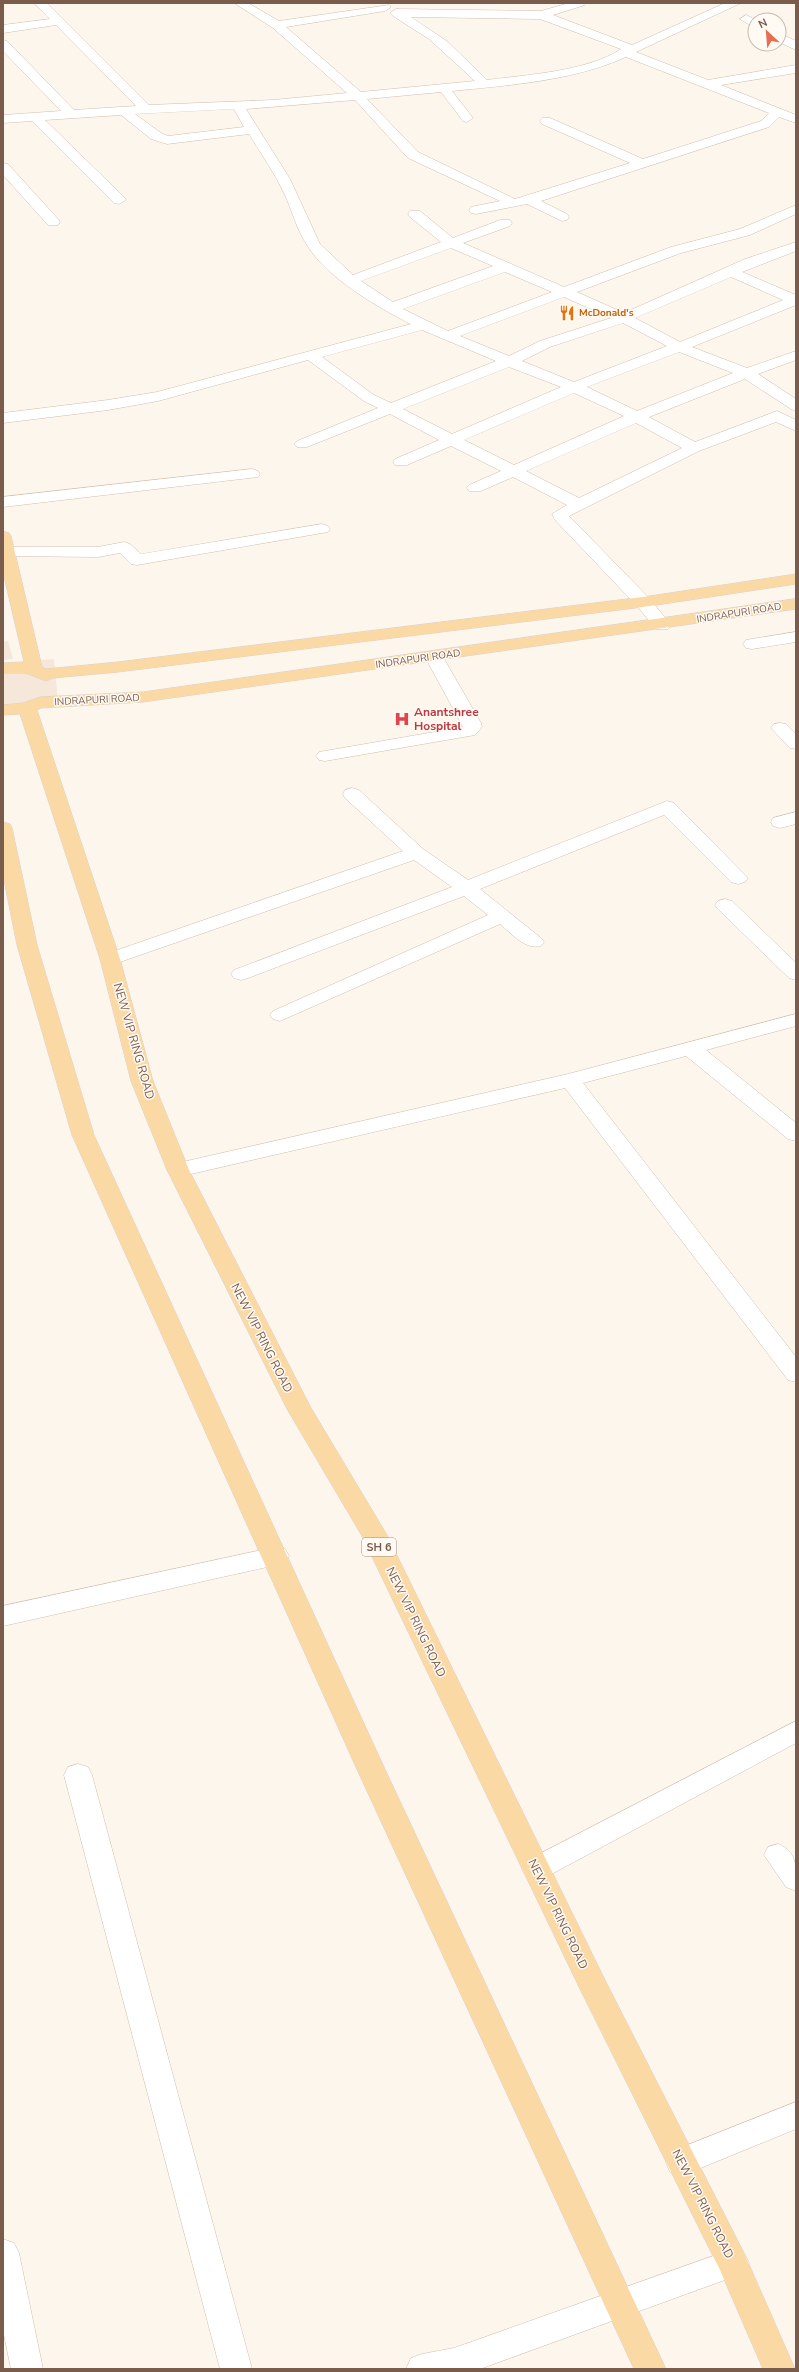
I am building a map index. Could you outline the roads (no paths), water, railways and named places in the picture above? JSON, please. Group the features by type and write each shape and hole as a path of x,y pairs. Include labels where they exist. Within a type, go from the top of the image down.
{"main road":[{"path":"3,536 39,672 50,680 53,686 51,693 33,705"},
{"path":"3,668 22,668 39,672 118,668 643,602 796,578"},
{"name":"INDRAPURI ROAD","path":"3,710 33,705 143,697 662,625 796,604"},
{"name":"NEW VIP RING ROAD","path":"33,705 110,959 142,1081 178,1170 299,1409 374,1535 536,1869 681,2162 733,2263 779,2369"},
{"path":"3,828 29,951 83,1135 276,1556 369,1765 650,2369"}],"street":[{"path":"40,3 146,109"},
{"path":"240,3 277,25 358,96 413,155 514,203"},
{"path":"553,3 565,8"},
{"path":"277,25 386,8 542,15 581,3"},
{"path":"3,119 146,109 239,107 484,84 557,74 602,63 735,3"},
{"path":"386,8 417,24 450,48 484,84"},
{"path":"542,15 708,84 789,115"},
{"path":"3,29 59,21"},
{"path":"787,41 796,46"},
{"path":"3,44 72,115"},
{"path":"708,84 796,69"},
{"path":"444,88 467,118"},
{"path":"239,107 251,130 289,189 316,249 373,299 447,336 508,362 574,387 638,416 694,448"},
{"path":"124,111 156,136 167,140 251,130"},
{"path":"476,210 529,200 643,164 789,115"},
{"path":"35,117 119,200"},
{"path":"546,121 643,164"},
{"path":"3,167 53,222"},
{"path":"529,200 562,217"},
{"path":"447,336 676,250 745,232 796,209"},
{"path":"415,214 451,243 624,318 679,347 746,373 796,407"},
{"path":"352,280 505,223"},
{"path":"302,444 508,362 545,344 624,318 731,272 750,262 796,246"},
{"path":"391,308 505,267"},
{"path":"731,272 796,300"},
{"path":"401,462 574,387 796,300"},
{"path":"3,418 158,396 424,325"},
{"path":"310,355 370,398 580,505"},
{"path":"475,488 638,416 746,373 796,355"},
{"path":"662,625 643,602 560,517 560,514 694,448 777,416 796,407"},
{"path":"777,416 796,426"},
{"path":"3,502 252,474"},
{"path":"7,552 98,552 124,547 137,560 322,529"},
{"path":"752,644 796,637"},
{"path":"325,756 470,731 473,727 472,723 434,657"},
{"path":"780,728 796,744"},
{"path":"352,794 416,853 466,888 534,942"},
{"path":"241,974 466,888 667,806 738,878"},
{"path":"110,959 416,853"},
{"path":"725,905 796,974"},
{"path":"280,1015 502,916"},
{"path":"178,1170 570,1080 796,1020"},
{"path":"690,1048 796,1134"},
{"path":"570,1080 796,1374"},
{"path":"3,1616 276,1556"},
{"path":"536,1869 796,1731"},
{"path":"78,1775 236,2369"},
{"path":"778,1855 796,1880"},
{"path":"681,2162 796,2115"},
{"path":"3,2253 27,2369"},
{"path":"422,2369 454,2363 733,2263"}],"place":[{"name":"McDonald's","path":"567,313"},
{"name":"Anantshree Hospital","path":"402,719"}]}
